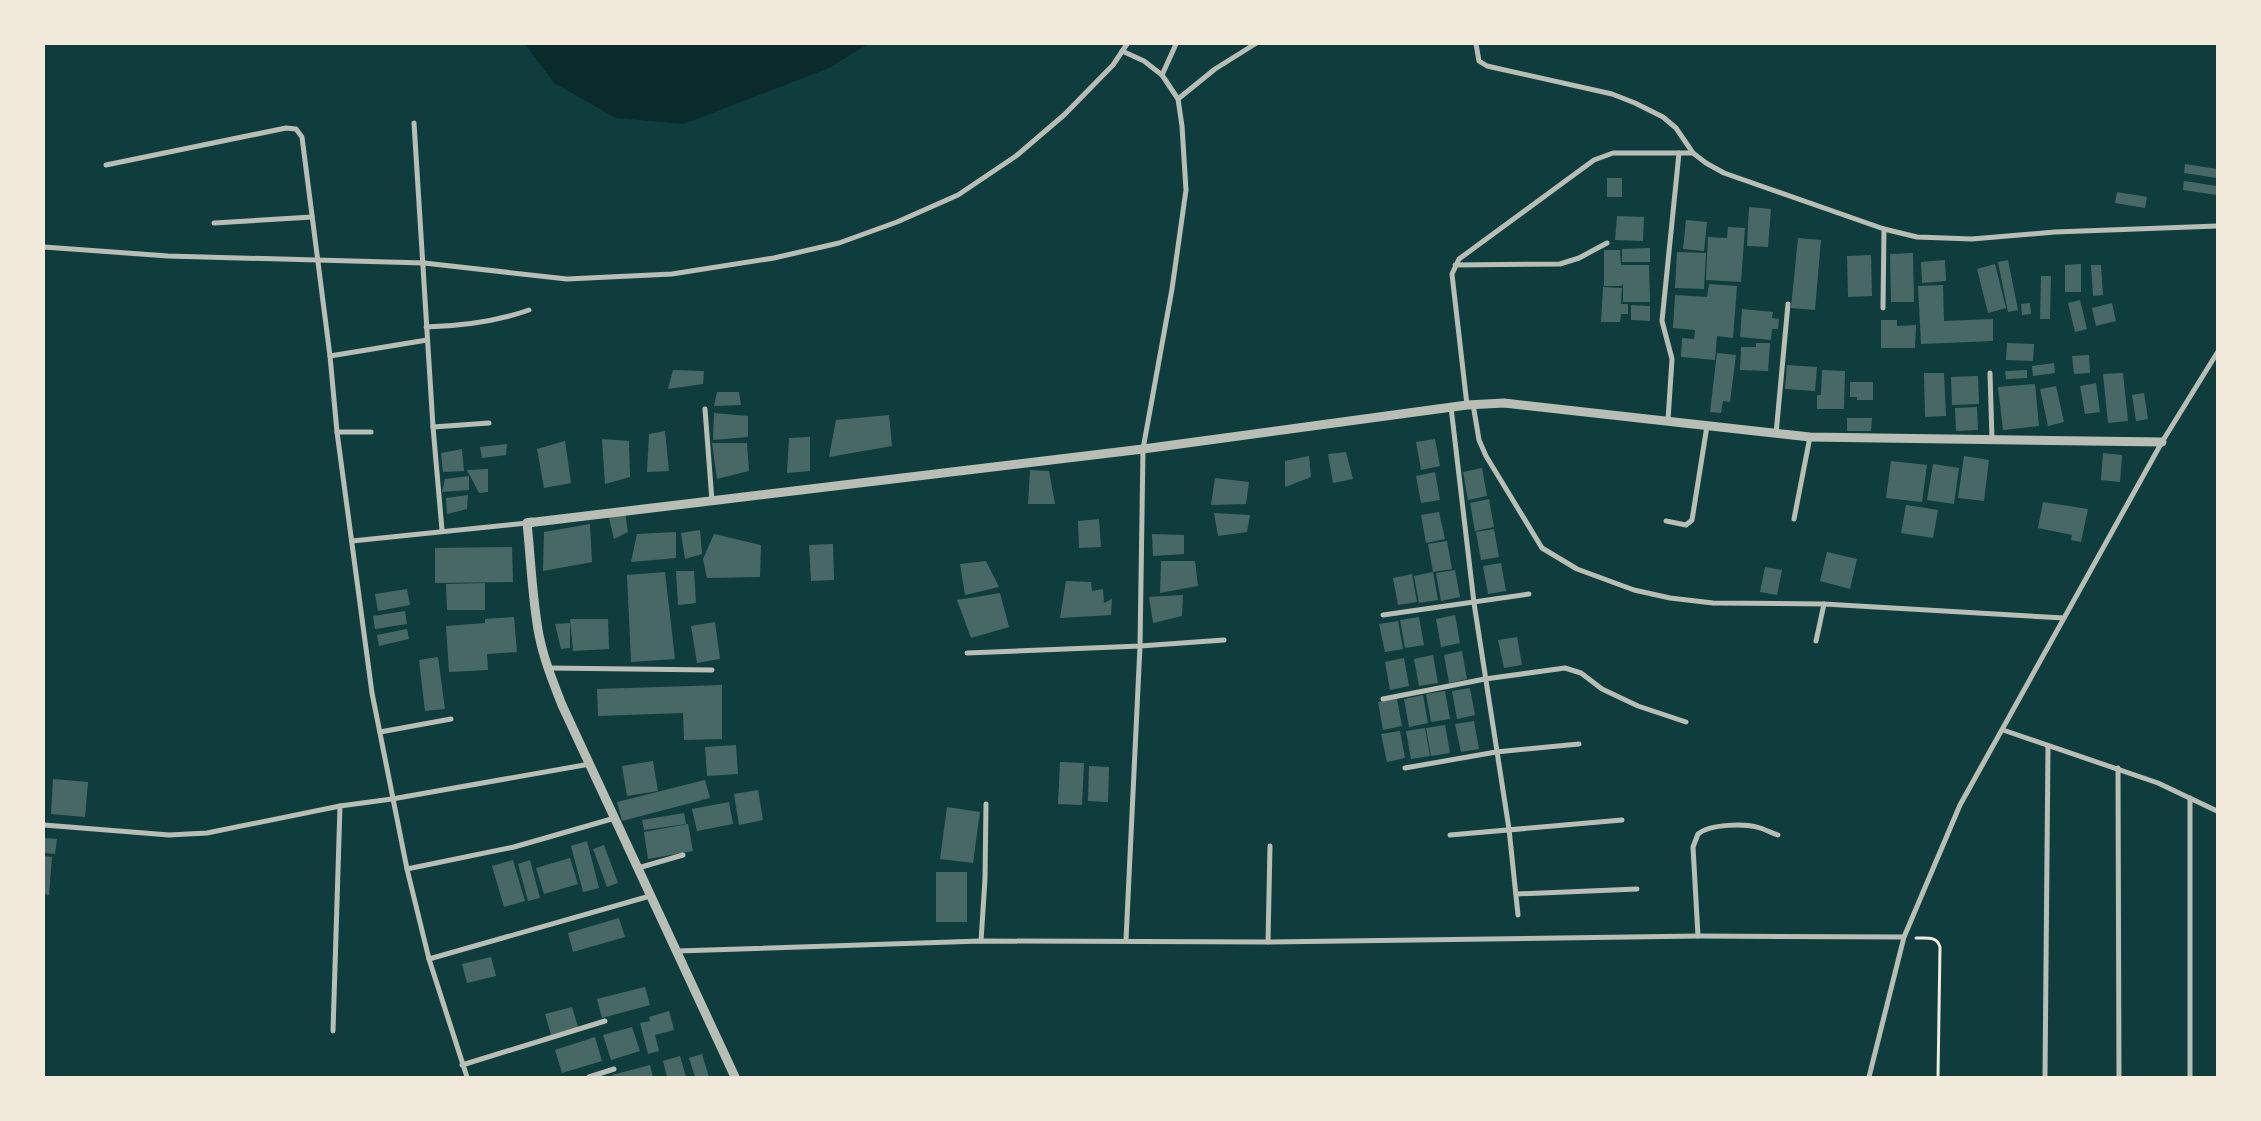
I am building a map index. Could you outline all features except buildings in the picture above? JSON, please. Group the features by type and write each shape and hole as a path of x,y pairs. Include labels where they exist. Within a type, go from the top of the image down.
{"street":[{"path":"44,247 168,256 424,263 567,278 672,274 774,258 839,243 896,222 958,195 1016,156 1064,115 1113,65 1127,44"},
{"path":"1162,75 1176,44"},
{"path":"1178,99 1215,69 1255,44"},
{"path":"1476,44 1480,61 1487,66 1612,94 1635,102 1670,123 1694,153 1706,164 1724,172 1884,229 1916,237 1972,239 2055,232 2217,226"},
{"path":"1122,51 1144,61 1162,75 1178,99 1182,126 1186,190 1172,289 1143,449 1140,646 1126,940"},
{"path":"414,124 424,263 432,427 442,530"},
{"path":"106,165 286,128 296,129 302,137 330,356 337,432 372,693 392,799 429,959 467,1077"},
{"path":"1694,153 1614,153 1594,160 1466,252 1455,265 1452,274 1453,283 1470,404 1479,440 1486,456 1542,548 1576,569 1634,590 1670,598 1713,603 1824,604 2064,618"},
{"path":"1668,420 1672,359 1662,321 1679,153"},
{"path":"214,223 312,217"},
{"path":"1883,308 1884,229"},
{"path":"1455,265 1560,264 1579,258 1607,243"},
{"path":"1776,434 1788,304"},
{"path":"426,327 466,326 514,316 529,310"},
{"path":"330,356 427,340"},
{"path":"1869,1077 1904,938 1960,806 2162,442 2217,353"},
{"path":"1990,373 1992,441"},
{"path":"352,541 442,530 527,523 1143,449 1470,404 1504,403 1810,437 2162,442"},
{"path":"1451,407 1474,602 1509,829 1518,915"},
{"path":"705,409 712,501"},
{"path":"432,427 489,423"},
{"path":"1666,521 1686,525 1692,520 1707,426"},
{"path":"337,432 371,432"},
{"path":"1794,519 1810,437"},
{"path":"527,523 539,635 548,668 562,705 735,1077"},
{"path":"1383,615 1529,594"},
{"path":"1816,641 1824,604"},
{"path":"967,653 1140,646 1224,640"},
{"path":"548,668 712,670"},
{"path":"1383,699 1485,679 1553,669 1574,669 1602,690 1638,706 1686,722"},
{"path":"380,732 451,719"},
{"path":"2003,730 2158,783 2217,811"},
{"path":"1405,768 1496,752 1579,744"},
{"path":"2045,1077 2048,746"},
{"path":"44,825 169,835 207,833 340,806 392,799 590,764"},
{"path":"2118,768 2119,1077"},
{"path":"2190,798 2190,1077"},
{"path":"981,940 985,879 986,804"},
{"path":"333,1031 340,806"},
{"path":"407,868 514,847 615,818"},
{"path":"1450,835 1622,820"},
{"path":"1698,936 1693,847 1698,834 1715,827 1740,826 1758,827 1778,835"},
{"path":"1268,942 1270,846"},
{"path":"637,868 682,855"},
{"path":"1516,894 1637,889"},
{"path":"429,959 650,896"},
{"path":"677,951 981,940 1268,942 1698,936 1904,938"},
{"path":"462,1065 605,1021"},
{"path":"590,1077 614,1070"}],"path":[{"path":"1904,938 1934,938 1939,942 1938,1077"}],"water":[{"path":"525,44 868,44 829,68 684,124 616,118 554,83"}]}
